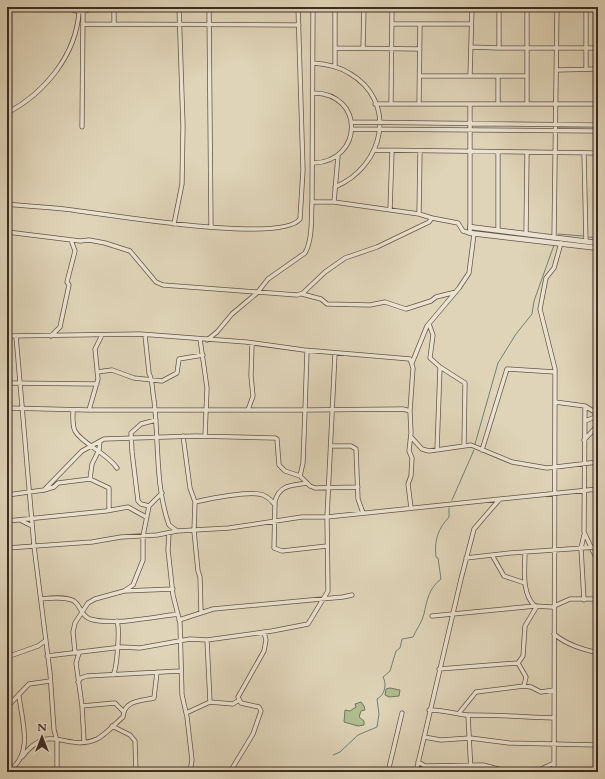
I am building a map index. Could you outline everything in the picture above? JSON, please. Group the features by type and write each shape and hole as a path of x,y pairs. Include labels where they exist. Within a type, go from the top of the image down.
{"street":[{"path":"67,7 81,12 94,7"},
{"path":"114,7 114,24"},
{"path":"174,224 182,184 183,126 179,7"},
{"path":"209,7 211,227"},
{"path":"7,204 78,210 174,224 211,227 281,228 297,223 300,219 303,170 298,7"},
{"path":"207,340 217,332 232,314 257,293 268,279 305,252 308,248 314,163 313,7"},
{"path":"335,67 336,7"},
{"path":"363,48 364,7"},
{"path":"391,104 392,7"},
{"path":"470,76 472,7"},
{"path":"499,7 499,48"},
{"path":"527,7 527,104"},
{"path":"554,238 557,7"},
{"path":"586,7 586,69"},
{"path":"81,12 83,24 82,128"},
{"path":"7,113 20,106 48,81 69,52 77,32 81,12"},
{"path":"83,24 299,25"},
{"path":"392,24 471,24"},
{"path":"419,104 420,24"},
{"path":"471,47 598,48"},
{"path":"335,48 420,49"},
{"path":"313,63 335,67 349,73 358,80 367,89 375,104 379,122 379,129 374,150 366,165 358,174 347,182 335,187"},
{"path":"556,70 598,69"},
{"path":"420,76 527,76"},
{"path":"498,76 498,104"},
{"path":"314,92 322,93 338,100 345,106 352,122 352,129 348,144 338,156 322,163 314,163"},
{"path":"375,104 598,104"},
{"path":"411,508 408,484 411,476 412,458 409,451 411,437 410,411 413,384 412,363 418,346 429,324 456,292 469,273 472,233 470,227 470,104"},
{"path":"352,122 598,125"},
{"path":"352,129 598,131"},
{"path":"374,150 598,153"},
{"path":"390,210 392,151"},
{"path":"419,214 420,151"},
{"path":"498,152 498,230"},
{"path":"526,234 527,152"},
{"path":"584,153 586,242"},
{"path":"334,202 338,156"},
{"path":"312,202 334,202 419,214 458,223 463,231 472,233 598,248"},
{"path":"301,294 325,272 345,258 377,247 429,222 432,218"},
{"path":"470,227 598,244"},
{"path":"7,232 71,240 89,240 130,251 156,282 163,285 257,293 301,294 321,299 328,304 370,305 385,302 406,309 436,297 456,292"},
{"path":"51,336 60,327 69,285 67,282 74,251 71,240"},
{"path":"561,243 554,268 546,278 540,309 555,372 554,771 598,771"},
{"path":"429,324 433,335 430,358 440,367 465,383 464,446"},
{"path":"89,410 96,384 97,372 95,349 102,335"},
{"path":"7,336 145,335 252,343 335,354 386,356 410,359 412,363"},
{"path":"145,335 149,373 152,380 162,493 169,526 177,530 194,531 229,528 276,520 315,516 327,517 499,500 554,492 598,489"},
{"path":"16,336 32,526 56,738 58,761 57,772"},
{"path":"200,339 203,355 207,410 205,436"},
{"path":"248,410 253,396 251,376 252,343"},
{"path":"300,476 303,463 307,351"},
{"path":"47,656 118,648 140,648 164,642 207,640 308,624 328,591 327,517 331,446 331,409 335,354"},
{"path":"97,372 112,370 134,378 162,381 177,373 179,359 203,355"},
{"path":"437,450 440,367"},
{"path":"482,450 507,369 555,372"},
{"path":"7,383 96,384"},
{"path":"555,402 585,406 598,415"},
{"path":"584,600 582,548 584,532 583,490 585,406"},
{"path":"7,408 73,410 403,409 410,411"},
{"path":"73,410 73,426 75,432 111,459 117,468"},
{"path":"585,421 598,415"},
{"path":"149,506 141,504 138,501 131,433 137,426 156,420"},
{"path":"584,440 598,425"},
{"path":"44,490 82,451 104,439 183,436 275,438 277,442 279,465 285,471 300,476 307,483 316,488 358,488"},
{"path":"183,436 190,488 195,502 194,531 198,571 200,577 201,612"},
{"path":"411,437 422,449 429,451 472,445 512,462 554,467 598,462"},
{"path":"90,479 92,464 99,450 100,441"},
{"path":"331,446 351,446 356,449 358,498 363,513"},
{"path":"7,495 44,490 58,483 90,479 109,488 109,510"},
{"path":"307,483 280,490 277,494 274,545 277,551 327,546"},
{"path":"124,591 133,585 143,560 143,536 149,506 162,493"},
{"path":"195,502 228,496 260,494 268,497 276,506"},
{"path":"416,772 429,710 474,529 499,500"},
{"path":"7,521 128,507 146,518"},
{"path":"19,520 32,526"},
{"path":"7,548 143,536 169,533 177,530"},
{"path":"584,532 598,562"},
{"path":"169,533 168,550 173,589 180,620 180,671 182,695 186,713 192,760 190,772"},
{"path":"466,558 598,547"},
{"path":"525,552 525,583 529,600 536,606"},
{"path":"492,555 504,576 525,583"},
{"path":"75,653 73,632 75,623 91,601 124,591 173,589"},
{"path":"180,620 213,609 323,599 352,594"},
{"path":"41,599 66,599 73,601 82,613 92,620 117,621 178,614"},
{"path":"432,616 536,606 554,607 570,599 598,599"},
{"path":"518,663 523,656 525,626 536,606"},
{"path":"113,675 116,670 115,660 118,648 117,621"},
{"path":"186,713 210,702 233,704 239,700 239,695 244,689 264,651 266,640 264,632"},
{"path":"554,634 566,644 578,646 585,650 598,653"},
{"path":"207,640 210,702"},
{"path":"7,657 36,647 45,641"},
{"path":"79,653 76,662 82,706 84,741"},
{"path":"439,669 518,663"},
{"path":"518,663 526,677 524,686"},
{"path":"78,682 84,677 180,671"},
{"path":"8,771 17,766 22,757 39,740 56,738 67,742 98,738 124,718 124,712 128,706 136,701 154,698 157,672"},
{"path":"7,707 29,684 50,681"},
{"path":"459,713 476,692 524,686 531,687 541,692 554,690"},
{"path":"19,696 24,730 22,757"},
{"path":"230,772 253,734 261,711 259,707 249,706 239,700"},
{"path":"82,706 115,703 124,712"},
{"path":"429,710 441,709 468,716 485,714 554,718"},
{"path":"388,772 402,713"},
{"path":"468,716 471,772"},
{"path":"112,726 130,735 135,741 136,772"},
{"path":"424,737 441,740 470,738 509,743 598,745"},
{"path":"418,762 425,766 489,766 510,772"},
{"path":"535,772 554,763"},
{"path":"8,771 20,772"}],"green space":[{"path":"390,688 400,690 399,696 389,697 385,695 386,689"},
{"path":"361,702 365,710 361,711 359,717 364,721 364,725 358,726 344,722 345,710 350,711 356,707 355,704"}],"waterway":[{"path":"558,234 583,236"},
{"path":"589,237 598,238"},
{"path":"475,444 498,363 516,334 532,314 534,301 554,245"},
{"path":"452,500 474,450"},
{"path":"333,755 340,752 358,735 377,727 379,714 377,699 382,695 384,689 385,683 383,677 390,671 396,651 400,648 402,639 413,637 423,617 431,590 441,579 438,558 436,557 436,540 442,526 449,517 449,508"}]}
